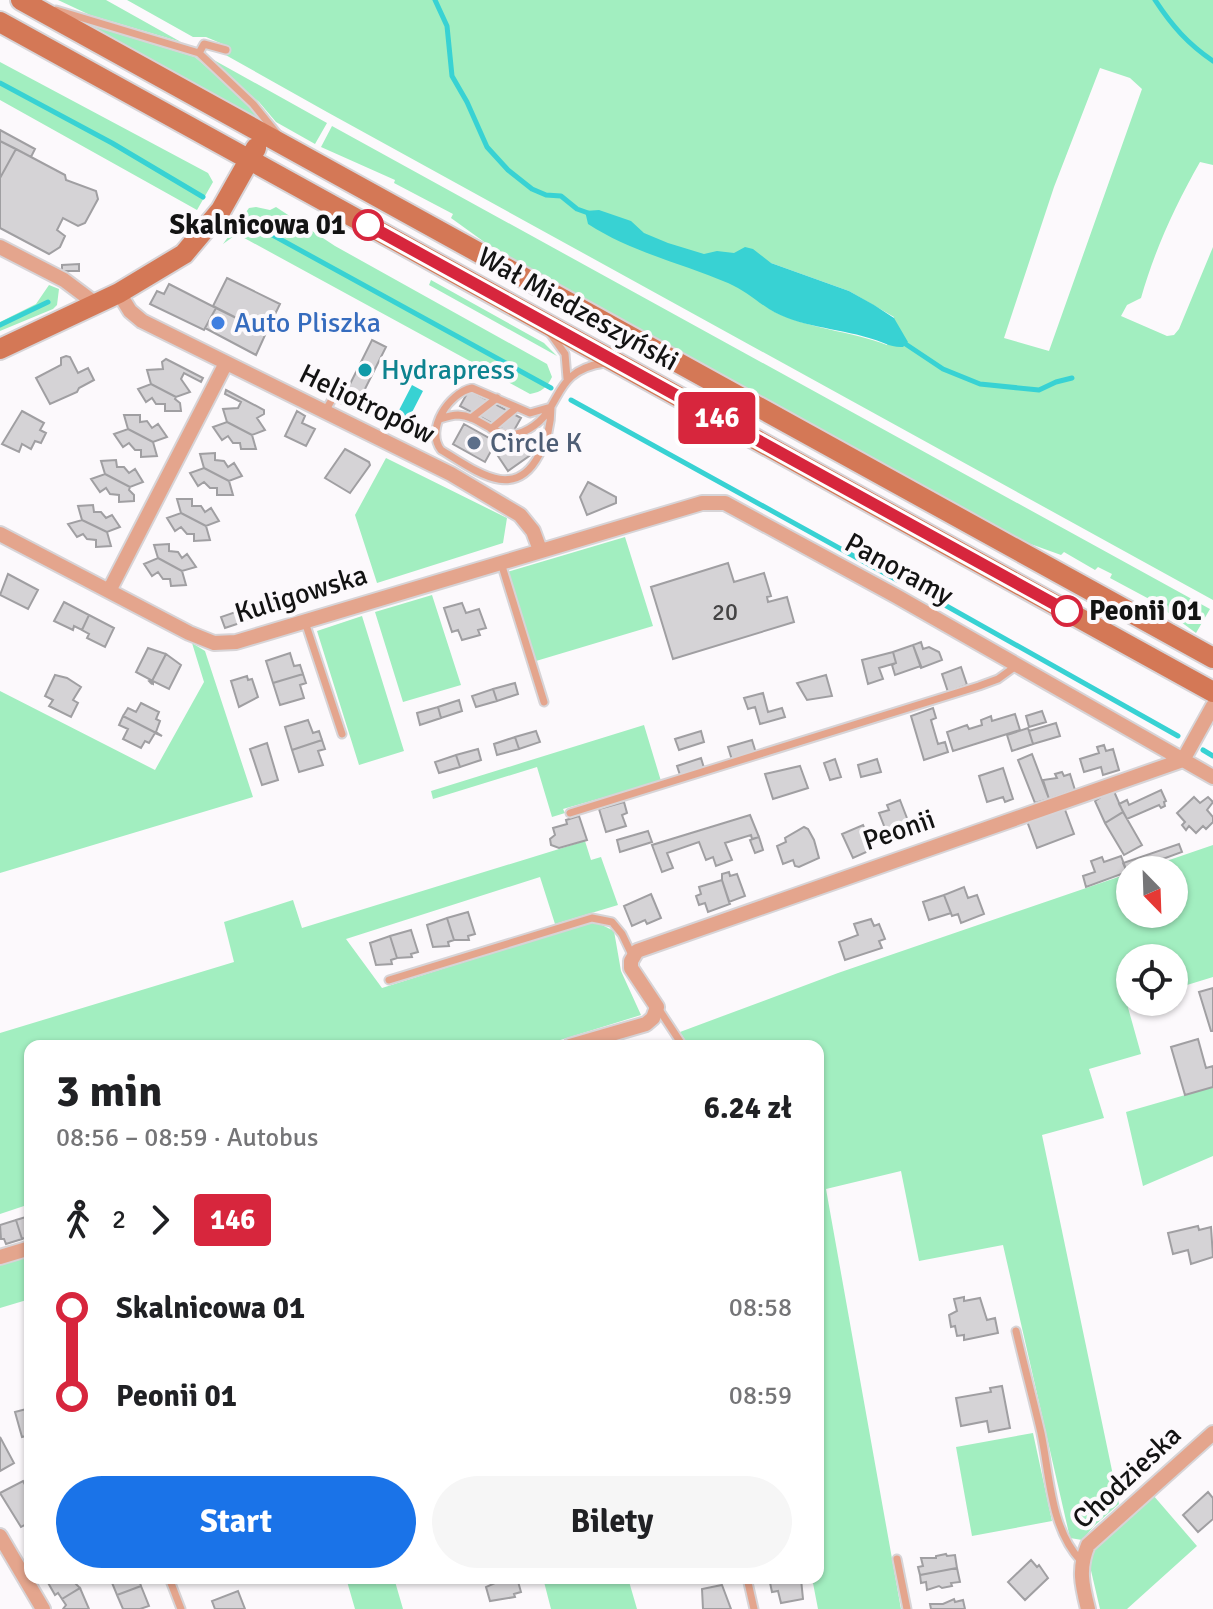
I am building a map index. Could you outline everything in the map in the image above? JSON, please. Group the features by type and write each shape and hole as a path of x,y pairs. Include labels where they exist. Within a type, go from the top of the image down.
{"main road":[{"name":"Wał Miedzeszyński","path":"21,0 1213,658"},
{"name":"Wał Miedzeszyński","path":"0,22 1213,692"},
{"path":"0,349 119,293 170,264 194,245 221,210 263,133"}],"street":[{"path":"0,247 64,280 96,304"},
{"name":"Heliotropów","path":"119,293 130,311 142,321 451,474 513,511 529,526 540,550"},
{"path":"109,591 226,363"},
{"name":"Panoramy","path":"540,550 702,503 725,503 896,596 1213,777"},
{"name":"Kuligowska","path":"0,534 214,643 236,642 540,550"},
{"path":"1183,760 1213,706"},
{"name":"Peonii","path":"633,957 644,948 1183,760"},
{"path":"591,1040 646,1024 653,1018 657,1007 634,975 631,968 633,957"},
{"path":"0,1257 24,1250"},
{"name":"Chodzieska","path":"1088,1609 1080,1581 1081,1561 1088,1545 1213,1433"},
{"path":"0,1536 24,1577"},
{"path":"28,1584 43,1609"}],"lane":[{"path":"21,0 200,52 253,104 286,146"},
{"path":"200,52 204,44 226,50"},
{"path":"541,321 565,354 567,378"},
{"path":"440,419 460,415 503,435 524,432 551,407 567,378 584,367 614,361"},
{"path":"472,388 530,413 551,407 547,440 533,468 513,481 498,481 441,450 435,442 433,433 453,397 460,391 472,388"},
{"path":"324,413 334,396 384,414 409,427 433,433"},
{"path":"471,418 497,398"},
{"path":"491,429 516,408"},
{"path":"500,561 544,702"},
{"path":"305,620 342,734"},
{"path":"570,813 979,686 998,679 1016,666"},
{"path":"389,980 592,918 612,922 622,934 633,957"},
{"path":"657,1007 679,1040"},
{"path":"1016,1331 1041,1433 1056,1514 1068,1547 1081,1561"},
{"path":"897,1559 907,1609"},
{"path":"171,1584 181,1609"},
{"path":"748,1584 754,1609"}],"green space":[{"path":"58,0 106,0 181,42 90,15"},
{"path":"127,0 1213,0 1213,165 1200,162 1166,228 1141,298 1127,305 1121,316 1167,336 1174,335 1213,247 1213,600 327,112 222,53 225,45 206,37 193,37","holes":["1100,68 1130,78 1142,89 1049,351 1004,338 1054,187","771,263 849,291 894,317 887,345 801,322 769,309 748,283"]},
{"path":"86,24 195,57 249,104 262,122"},
{"path":"212,59 327,123 315,144 276,122"},
{"path":"0,62 208,173 213,182 197,210 0,100"},
{"path":"332,126 1210,609 1196,633 1151,600 1110,578 1112,574 1098,567 1095,570 1064,552 1061,555 1025,542 501,254 451,218 453,214 394,183 395,180 321,147"},
{"path":"276,207 335,246 547,364 552,377 550,381 541,390 530,394 237,234 223,244 249,208 270,210"},
{"path":"431,280 544,343 557,356 429,285"},
{"path":"49,285 59,289 57,305 53,309 0,331 0,322 36,304"},
{"path":"386,458 507,518 503,543 377,583 355,515"},
{"path":"625,537 653,626 536,661 507,572"},
{"path":"432,595 461,685 403,702 375,612"},
{"path":"362,616 404,751 359,765 317,631"},
{"path":"192,643 205,651 253,797 0,873 0,691 155,770 204,682"},
{"path":"644,725 661,781 563,809 565,813 552,817 537,767 433,799 431,791"},
{"path":"585,841 591,860 601,857 618,905 555,924 540,877 346,939 382,988 594,921 614,931 621,971 641,1015 560,1040 24,1040 24,1206 0,1214 0,1033 234,962 224,922 293,900 302,928"},
{"path":"1213,845 1213,977 1188,985 1188,944 1116,944 1116,1016 1130,1016 1141,1054 1089,1069 1104,1118 1042,1135 1119,1504 1082,1540 1070,1538 1003,1245 919,1261 901,1171 826,1189 901,1609 818,1609 813,1584 824,1584 824,1040 685,1040 680,1032 838,973 1116,878 1116,928 1188,928 1188,856 1181,856"},
{"path":"1213,1087 1213,1156 1143,1186 1126,1112"},
{"path":"24,1256 24,1301 0,1308 0,1263"},
{"path":"1033,1433 1052,1521 972,1536 956,1447"},
{"path":"1153,1495 1197,1546 1127,1609 1100,1609 1089,1562 1093,1552"},
{"path":"348,1584 396,1584 403,1609 355,1609"},
{"path":"545,1584 630,1584 637,1609 551,1609"}],"water":[{"path":"599,210 631,221 644,233 704,254 717,251 734,253 745,247 753,249 771,263 849,291 874,305 894,318 908,342 903,347 894,346 780,315 728,283 604,234 588,224 585,211"},
{"path":"412,385 423,391 407,422 396,416"}],"building":[{"path":"0,130 35,149 31,157 0,141"},
{"path":"0,141 16,149 0,178"},
{"path":"16,149 65,175 66,180 96,191 98,199 85,223 78,226 63,218 57,230 65,236 60,247 49,254 0,228 0,178"},
{"path":"79,264 79,271 62,271 62,265"},
{"path":"227,278 280,304 266,333 213,306"},
{"path":"169,284 216,308 204,330 150,304 157,291 164,294"},
{"path":"216,308 266,333 256,355 205,328"},
{"name":"Hydrapress","path":"372,340 386,347 359,401 345,394"},
{"path":"70,357 78,373 88,368 94,380 50,404 36,378 61,365 61,358"},
{"path":"166,359 203,378 201,382 184,373 181,379 190,392 176,397 151,384 147,370 163,369 162,362"},
{"path":"151,384 176,397 181,411 165,411 165,404 156,404 152,398 146,402 138,389"},
{"path":"226,390 264,410 264,414 257,418 265,430 252,435 227,422 223,409 238,408 241,402 225,394"},
{"path":"469,390 521,418 512,434 460,406"},
{"path":"22,411 44,423 40,430 46,433 41,443 35,441 31,449 22,444 19,452 2,444"},
{"path":"297,411 305,416 302,423 315,429 306,446 285,436"},
{"path":"124,415 140,415 140,422 147,421 152,428 158,424 167,437 153,442 128,429"},
{"path":"227,422 252,435 256,449 241,449 240,443 233,443 228,436 222,440 213,427"},
{"name":"Circle K","path":"464,424 496,442 485,462 453,444"},
{"path":"128,429 153,442 157,456 141,457 141,450 135,450 129,443 123,447 114,434"},
{"path":"522,440 532,454 508,471 498,456"},
{"path":"345,449 370,465 350,493 325,478"},
{"path":"215,453 215,460 224,461 228,467 234,463 242,476 229,481 204,468 200,454"},
{"path":"116,460 117,467 124,467 129,473 135,469 143,482 130,487 105,474 101,461"},
{"path":"204,468 229,481 233,495 217,495 217,488 210,488 204,482 198,486 190,473"},
{"path":"105,474 130,487 134,501 119,502 119,495 110,494 106,488 100,492 91,479"},
{"path":"588,482 616,497 616,503 587,515 580,497"},
{"path":"177,499 192,499 192,506 201,506 205,512 211,508 219,521 206,526 181,513"},
{"path":"93,505 94,512 101,512 106,518 112,515 120,527 107,532 82,520 78,506"},
{"path":"181,513 206,526 210,540 194,541 194,534 187,534 181,527 175,531 167,518"},
{"path":"82,520 107,532 111,546 96,547 96,540 87,539 83,534 77,537 68,524"},
{"path":"169,544 169,551 178,552 182,558 187,554 196,567 182,571 158,558 154,545"},
{"path":"158,558 182,571 186,585 171,586 170,579 163,579 158,572 152,576 144,564"},
{"path":"728,563 734,582 764,573 771,596 767,597 768,602 787,597 794,622 673,659 651,587"},
{"path":"8,574 38,590 28,609 0,595"},
{"path":"303,589 306,601 225,628 221,617"},
{"path":"64,602 89,615 82,630 74,626 73,630 54,621"},
{"path":"462,603 466,613 479,609 486,628 478,630 480,635 462,640 458,630 452,632 444,608"},
{"path":"89,615 114,628 105,647 87,638 89,634 82,630"},
{"path":"921,642 923,649 929,647 939,652 942,660 921,668 913,645"},
{"path":"913,645 921,666 895,675 893,652"},
{"path":"148,648 166,654 151,683 151,680 136,672"},
{"path":"893,652 896,663 879,668 883,679 868,684 862,660"},
{"path":"290,653 294,666 300,665 303,674 273,683 266,661"},
{"path":"166,654 181,665 169,689 153,681 151,683"},
{"path":"961,667 967,685 948,692 942,674"},
{"path":"303,674 306,683 300,685 304,698 280,705 273,683"},
{"path":"55,675 81,687 73,700 78,703 71,717 49,706 53,700 45,696"},
{"path":"826,675 832,696 807,700 797,683"},
{"path":"247,676 248,680 252,679 258,697 239,707 231,681"},
{"path":"515,683 518,694 497,701 493,689"},
{"path":"493,689 497,701 476,707 472,696"},
{"path":"763,693 768,712 782,708 785,717 760,724 755,707 748,709 744,698"},
{"path":"459,700 462,711 441,718 438,707"},
{"path":"141,703 159,712 156,732 162,736 123,716 128,708 136,712"},
{"path":"438,707 441,718 420,725 417,713"},
{"path":"933,708 936,718 931,720 938,744 945,742 948,752 924,760 911,716"},
{"path":"1042,711 1046,722 1029,727 1026,716"},
{"path":"1015,714 1020,730 953,751 947,732 967,725 969,729 982,725 981,720 991,716 992,721"},
{"path":"123,716 162,736 155,733 149,743 145,741 141,748 123,739 128,729 119,725"},
{"path":"308,720 313,733 319,731 322,740 292,750 285,727"},
{"path":"1056,723 1060,736 1033,744 1029,731"},
{"path":"1028,728 1033,744 1012,751 1007,735"},
{"path":"536,731 540,742 519,749 515,737"},
{"path":"701,731 704,742 679,750 675,739"},
{"path":"515,737 519,749 497,755 494,744"},
{"path":"322,740 325,749 318,751 323,765 299,772 292,750"},
{"path":"752,740 756,753 732,760 728,747"},
{"path":"267,743 278,780 262,785 250,749"},
{"path":"1104,745 1106,751 1113,749 1119,770 1103,775 1101,767 1084,772 1080,759 1099,753 1097,747"},
{"path":"478,749 481,760 460,767 456,755"},
{"path":"1032,754 1049,799 1035,803 1018,760"},
{"path":"456,755 460,767 439,773 435,762"},
{"path":"701,758 704,768 680,775 677,766"},
{"path":"835,759 841,777 830,780 824,763"},
{"path":"877,759 881,772 861,777 858,765"},
{"path":"800,766 808,788 773,799 765,774"},
{"path":"1003,768 1013,799 1005,802 1003,797 987,802 979,776"},
{"path":"1062,772 1064,776 1070,774 1075,790 1049,799 1043,780 1057,778 1055,774"},
{"path":"1113,789 1123,812 1105,823 1095,801"},
{"path":"1161,790 1165,806 1161,808 1159,805 1127,819 1119,804 1127,800 1129,805"},
{"path":"1194,797 1200,803 1208,797 1213,802 1207,810 1213,822 1196,833 1189,826 1186,830 1182,825 1185,822 1177,813"},
{"path":"900,800 910,826 904,829 906,835 890,841 879,813 889,810 887,805"},
{"path":"624,802 627,813 622,815 626,826 606,832 599,809"},
{"path":"1064,807 1074,834 1037,848 1027,821"},
{"path":"1123,812 1142,845 1124,855 1105,823"},
{"path":"750,815 759,837 752,839 751,835 725,843 732,860 716,866 713,857 706,860 699,842 667,853 673,868 662,872 652,845"},
{"path":"579,816 587,840 559,848 551,845 550,839 555,835 553,828"},
{"path":"863,825 873,849 853,858 842,834"},
{"path":"804,827 814,840 819,858 799,867 793,860 783,864 777,846"},
{"path":"648,831 652,842 620,852 617,840"},
{"path":"759,837 763,850 755,853 750,840"},
{"path":"1179,844 1182,852 1171,856 1144,856"},
{"path":"1102,857 1104,862 1116,858 1116,876 1086,887 1083,876 1095,872 1091,861"},
{"path":"729,872 730,876 737,874 745,896 729,902 722,874"},
{"path":"722,880 730,904 708,912 705,903 699,905 696,896 701,894 699,887"},
{"path":"964,887 968,898 977,895 984,914 961,923 958,914 952,916 944,895"},
{"path":"651,894 661,918 632,926 624,906"},
{"path":"944,895 951,913 929,920 923,902"},
{"path":"468,912 475,934 468,936 469,940 454,940 447,918"},
{"path":"447,918 454,940 448,942 449,946 433,947 427,925"},
{"path":"871,919 874,926 879,924 885,939 879,941 882,948 845,960 839,942 858,935 854,924"},
{"path":"411,930 418,952 411,954 412,957 397,958 390,936"},
{"path":"390,936 397,958 391,960 392,964 376,965 370,943"},
{"path":"1213,988 1213,1031 1211,1031 1199,992"},
{"path":"1198,1039 1206,1068 1213,1066 1213,1087 1185,1095 1171,1047"},
{"path":"24,1218 24,1238 22,1239 16,1220"},
{"path":"16,1220 22,1239 6,1244 1,1239 0,1225"},
{"path":"1198,1226 1199,1230 1211,1227 1213,1257 1191,1264 1188,1250 1173,1254 1168,1233"},
{"path":"964,1297 964,1301 980,1298 987,1320 995,1318 998,1333 964,1340 964,1335 957,1336 955,1326 951,1327 949,1315 957,1311 954,1299"},
{"path":"1002,1386 1010,1428 989,1432 987,1421 961,1426 956,1398 991,1392 990,1388"},
{"path":"24,1410 24,1436 22,1437 15,1412"},
{"path":"0,1437 14,1463 0,1471"},
{"path":"23,1481 24,1525 21,1527 0,1493"},
{"path":"1208,1492 1213,1498 1213,1519 1198,1532 1183,1515"},
{"path":"955,1555 957,1568 920,1575 918,1567 923,1566 921,1558"},
{"path":"1031,1560 1048,1578 1025,1600 1008,1582"},
{"path":"957,1568 960,1582 951,1583 952,1586 927,1590 926,1582 921,1583 920,1575"},
{"path":"49,1584 76,1584 80,1588 62,1599 58,1593 55,1595"},
{"path":"112,1584 140,1584 141,1586 117,1595"},
{"path":"519,1584 521,1592 514,1594 515,1597 490,1601 486,1587"},
{"path":"770,1584 802,1584 803,1599 781,1603 778,1591 772,1592"},
{"path":"722,1585 731,1609 703,1609 702,1589"},
{"path":"141,1586 149,1606 123,1609 117,1595"},
{"path":"80,1588 89,1609 63,1609 66,1605 62,1599"},
{"path":"238,1591 245,1609 215,1609 212,1601"},
{"path":"954,1599 955,1602 963,1600 965,1609 931,1609 930,1604 943,1604"}],"waterway":[{"path":"435,0 447,26 452,76 487,147 508,170 532,189 546,195 561,196 577,209 591,214"},
{"path":"1155,0 1181,34 1213,61"},
{"path":"0,83 112,143 203,197"},
{"path":"247,221 551,388"},
{"path":"0,325 48,302"},
{"path":"901,341 943,369 980,384 1039,390 1072,378"},
{"path":"571,400 897,580"},
{"path":"911,586 1178,736"},
{"path":"1203,750 1213,756"}],"bus line":[{"name":"146","path":"368,225 1067,611"}],"place":[{"name":"Skalnicowa 01","path":"368,225"},
{"name":"Auto Pliszka","path":"218,323"},
{"name":"Hydrapress","path":"365,370"},
{"name":"Circle K","path":"474,443"},
{"name":"Peonii 01","path":"1067,611"}]}
